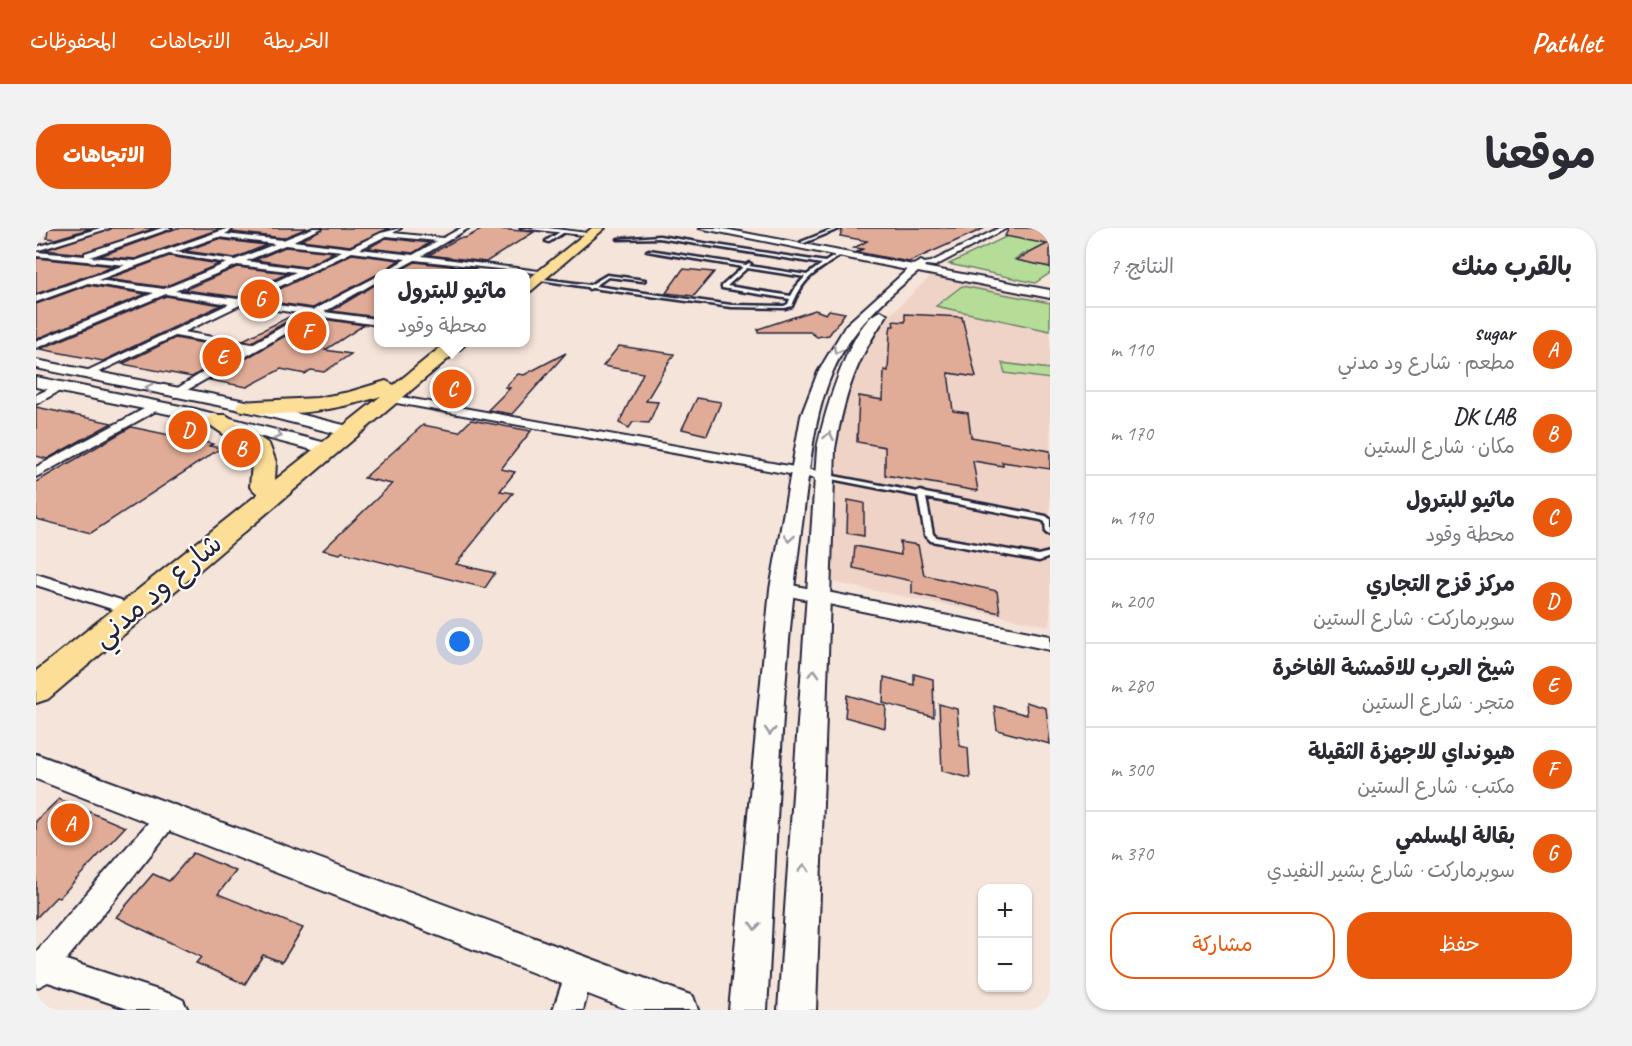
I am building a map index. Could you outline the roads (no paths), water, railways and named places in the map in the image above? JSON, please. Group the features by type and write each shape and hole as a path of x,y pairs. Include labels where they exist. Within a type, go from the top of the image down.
{"highway":[{"path":"530,279 599,228"},
{"path":"530,279 586,230"},
{"path":"246,406 316,405 388,393 438,347"},
{"path":"217,410 261,449 270,488 388,393 452,347"},
{"name":"شارع ود مدني","path":"36,666 182,552 270,488"},
{"name":"شارع ود مدني","path":"36,690 270,488"}],"street":[{"path":"36,249 107,228"},
{"path":"77,258 169,228"},
{"path":"36,299 168,254 235,228"},
{"path":"36,345 319,228"},
{"path":"86,374 380,234 398,228"},
{"path":"393,269 466,228"},
{"path":"523,228 586,230"},
{"path":"704,228 922,271 1050,289"},
{"path":"727,228 803,242 922,271"},
{"path":"748,1010 781,589 812,475 849,364 871,327 922,271 1004,228"},
{"path":"134,229 159,231"},
{"path":"380,234 444,240"},
{"path":"218,235 414,258 475,269"},
{"path":"36,254 138,264"},
{"path":"168,254 304,271"},
{"path":"44,263 67,257"},
{"path":"36,472 168,403 253,347 374,280"},
{"path":"89,281 374,322"},
{"path":"1006,283 1050,294"},
{"path":"173,333 253,347"},
{"path":"36,364 86,374 195,414 246,406 330,439"},
{"path":"36,382 168,403 192,396 217,410 330,439"},
{"path":"36,400 61,387"},
{"path":"388,393 812,475"},
{"path":"797,1010 818,596 812,475"},
{"path":"36,579 115,603"},
{"path":"781,589 1050,643"},
{"path":"36,766 580,970 679,1010"},
{"path":"168,816 40,970 173,1010"},
{"path":"568,1010 580,970"}],"lane":[{"path":"803,242 839,228"},
{"path":"548,241 564,231"},
{"path":"620,239 659,237 825,263"},
{"path":"699,258 718,246"},
{"path":"649,251 807,276"},
{"path":"762,254 724,286 792,298"},
{"path":"530,279 737,307 785,307 790,305 797,286 807,276 840,254"},
{"path":"589,288 607,276 644,280"},
{"path":"812,475 921,493 1043,518 1049,521 1050,533"},
{"path":"921,493 928,535 934,538 1039,558 1050,554"}],"place":[{"name":"بقالة المسلمي","path":"260,299"},
{"name":"هيونداي للاجهزة الثقيلة","path":"307,331"},
{"name":"شيخ العرب للاقمشة الفاخرة","path":"222,357"},
{"name":"ماثيو للبترول","path":"452,389"},
{"name":"مركز قزح التجاري","path":"188,430"},
{"name":"DK LAB","path":"241,448"},
{"name":"sugar","path":"70,823"}]}
